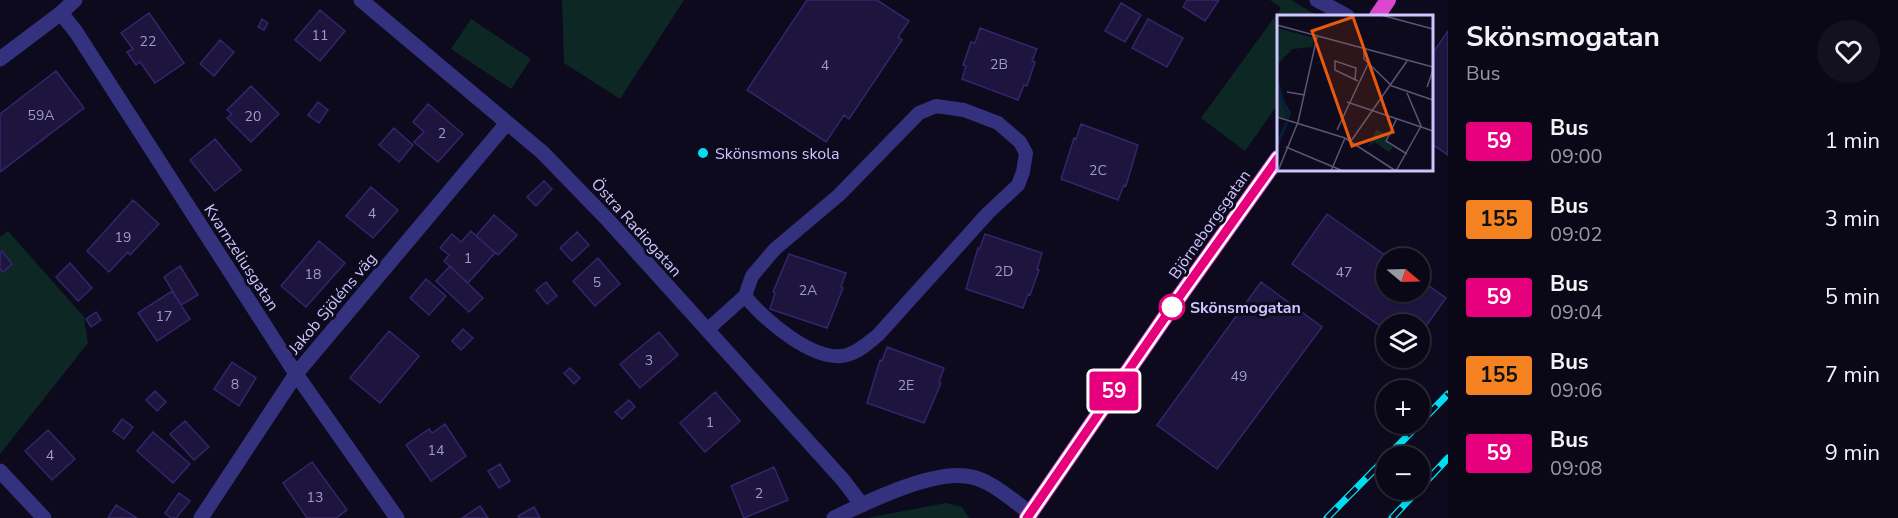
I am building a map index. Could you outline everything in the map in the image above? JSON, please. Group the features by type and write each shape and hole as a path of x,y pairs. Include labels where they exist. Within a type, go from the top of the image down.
{"highway":[{"path":"1378,15 1388,0"},
{"name":"Björneborgsgatan","path":"1029,515 1277,159"}],"street":[{"path":"0,59 75,0"},
{"name":"Östra Radiogatan","path":"361,0 542,152 607,219 843,480 862,505"},
{"path":"1317,0 1345,15"},
{"name":"Kvarnzeliusgatan","path":"61,13 76,32 296,374 397,518"},
{"name":"Jakob Sjöléns väg","path":"201,518 296,374 507,123"},
{"path":"0,471 44,518"},
{"path":"834,518 930,479 966,476 981,480 1029,515"}],"lane":[{"path":"706,330 745,296 752,276 775,249 839,195 919,113 936,106 964,110 998,123 1020,142 1026,153 1018,185 988,213 878,335 860,349 846,356 825,354 808,347 789,337 754,308 745,296"}],"green space":[{"path":"562,0 684,0 620,99 564,63"},
{"path":"1270,0 1291,0 1316,15 1277,15 1277,105 1245,151 1201,118 1281,8"},
{"path":"471,19 531,59 511,89 451,49"},
{"path":"8,231 84,317 88,343 0,454 0,237"},
{"path":"946,503 962,507 969,518 867,518"}],"building":[{"path":"807,0 877,0 909,21 898,37 902,40 849,119 844,115 826,142 747,90"},
{"path":"1187,0 1219,0 1205,21 1183,7"},
{"path":"1121,3 1141,15 1125,42 1105,31"},
{"path":"320,10 345,31 320,61 295,40"},
{"path":"149,13 184,63 155,83 140,62 136,65 127,52 133,49 121,33"},
{"path":"262,19 268,23 264,30 258,27"},
{"path":"1148,19 1183,38 1167,67 1132,48"},
{"path":"980,28 1037,49 1027,86 1024,85 1018,100 962,79 966,66 963,65 971,42 975,43"},
{"path":"1448,31 1448,155 1433,145 1433,53"},
{"path":"220,40 234,52 214,76 200,64"},
{"path":"56,71 84,108 0,172 0,114"},
{"path":"251,86 279,114 251,142 227,118 232,114 227,110"},
{"path":"318,102 328,110 319,123 308,115"},
{"path":"428,104 463,134 438,162 414,142 424,132 413,122"},
{"path":"1081,124 1138,145 1126,186 1124,185 1118,200 1061,179"},
{"path":"394,128 413,145 399,162 379,145"},
{"path":"215,139 241,170 215,191 190,160"},
{"path":"544,181 552,189 536,206 527,197"},
{"path":"371,187 398,210 373,238 346,216"},
{"path":"133,200 159,224 130,255 128,252 109,272 87,251"},
{"path":"1327,214 1376,249 1376,302 1430,302 1430,287 1446,298 1430,321 1430,314 1376,314 1376,323 1292,264"},
{"path":"494,215 517,235 498,255 476,236"},
{"path":"471,231 495,253 468,283 444,261 449,255 440,248 452,234 461,242"},
{"path":"577,232 589,245 572,261 560,248"},
{"path":"985,234 1042,253 1037,269 1039,270 1023,308 966,289 978,248"},
{"path":"319,241 345,263 306,307 281,286"},
{"path":"2,251 12,264 3,272 0,269 0,252"},
{"path":"789,254 846,273 841,287 843,288 827,328 770,309 775,293 773,292"},
{"path":"598,258 620,284 595,306 573,281"},
{"path":"70,263 92,288 78,301 56,277"},
{"path":"180,266 198,295 181,305 164,277"},
{"path":"450,266 483,298 469,312 436,281"},
{"path":"426,279 446,296 429,315 410,298"},
{"path":"546,282 557,296 547,304 536,290"},
{"path":"1261,282 1322,327 1217,469 1157,425"},
{"path":"172,291 190,319 157,341 138,313"},
{"path":"96,312 101,320 91,327 86,319"},
{"path":"463,329 473,338 461,350 452,341"},
{"path":"389,331 419,356 380,403 350,378"},
{"path":"659,332 678,355 640,388 620,364"},
{"path":"887,347 944,368 939,382 941,383 924,423 867,403 880,360 882,361"},
{"path":"232,362 256,378 239,406 214,389"},
{"path":"570,368 580,378 574,384 564,373"},
{"path":"155,391 166,402 157,411 146,400"},
{"path":"715,392 740,421 705,452 680,423"},
{"path":"629,400 635,407 622,419 615,412"},
{"path":"122,419 133,427 124,439 113,431"},
{"path":"185,421 209,447 194,460 170,434"},
{"path":"445,424 466,456 431,481 406,445 429,429 432,433"},
{"path":"48,430 75,459 52,480 25,451"},
{"path":"153,432 190,464 173,483 137,451"},
{"path":"312,462 347,510 336,518 307,518 283,483"},
{"path":"500,464 510,481 499,488 488,471"},
{"path":"774,467 788,500 744,518 731,486"},
{"path":"179,493 190,501 176,518 171,518 165,513"},
{"path":"116,505 137,518 108,518"},
{"path":"480,506 488,518 462,518"},
{"path":"534,507 540,518 519,518 518,516"}],"railway":[{"path":"1398,446 1448,394"},
{"path":"1392,518 1448,458"},
{"path":"1327,518 1376,468"}],"bus line":[{"name":"59","path":"1027,518 1277,159"}],"place":[{"name":"Skönsmons skola","path":"703,153"},
{"name":"Skönsmogatan","path":"1172,307"}]}
